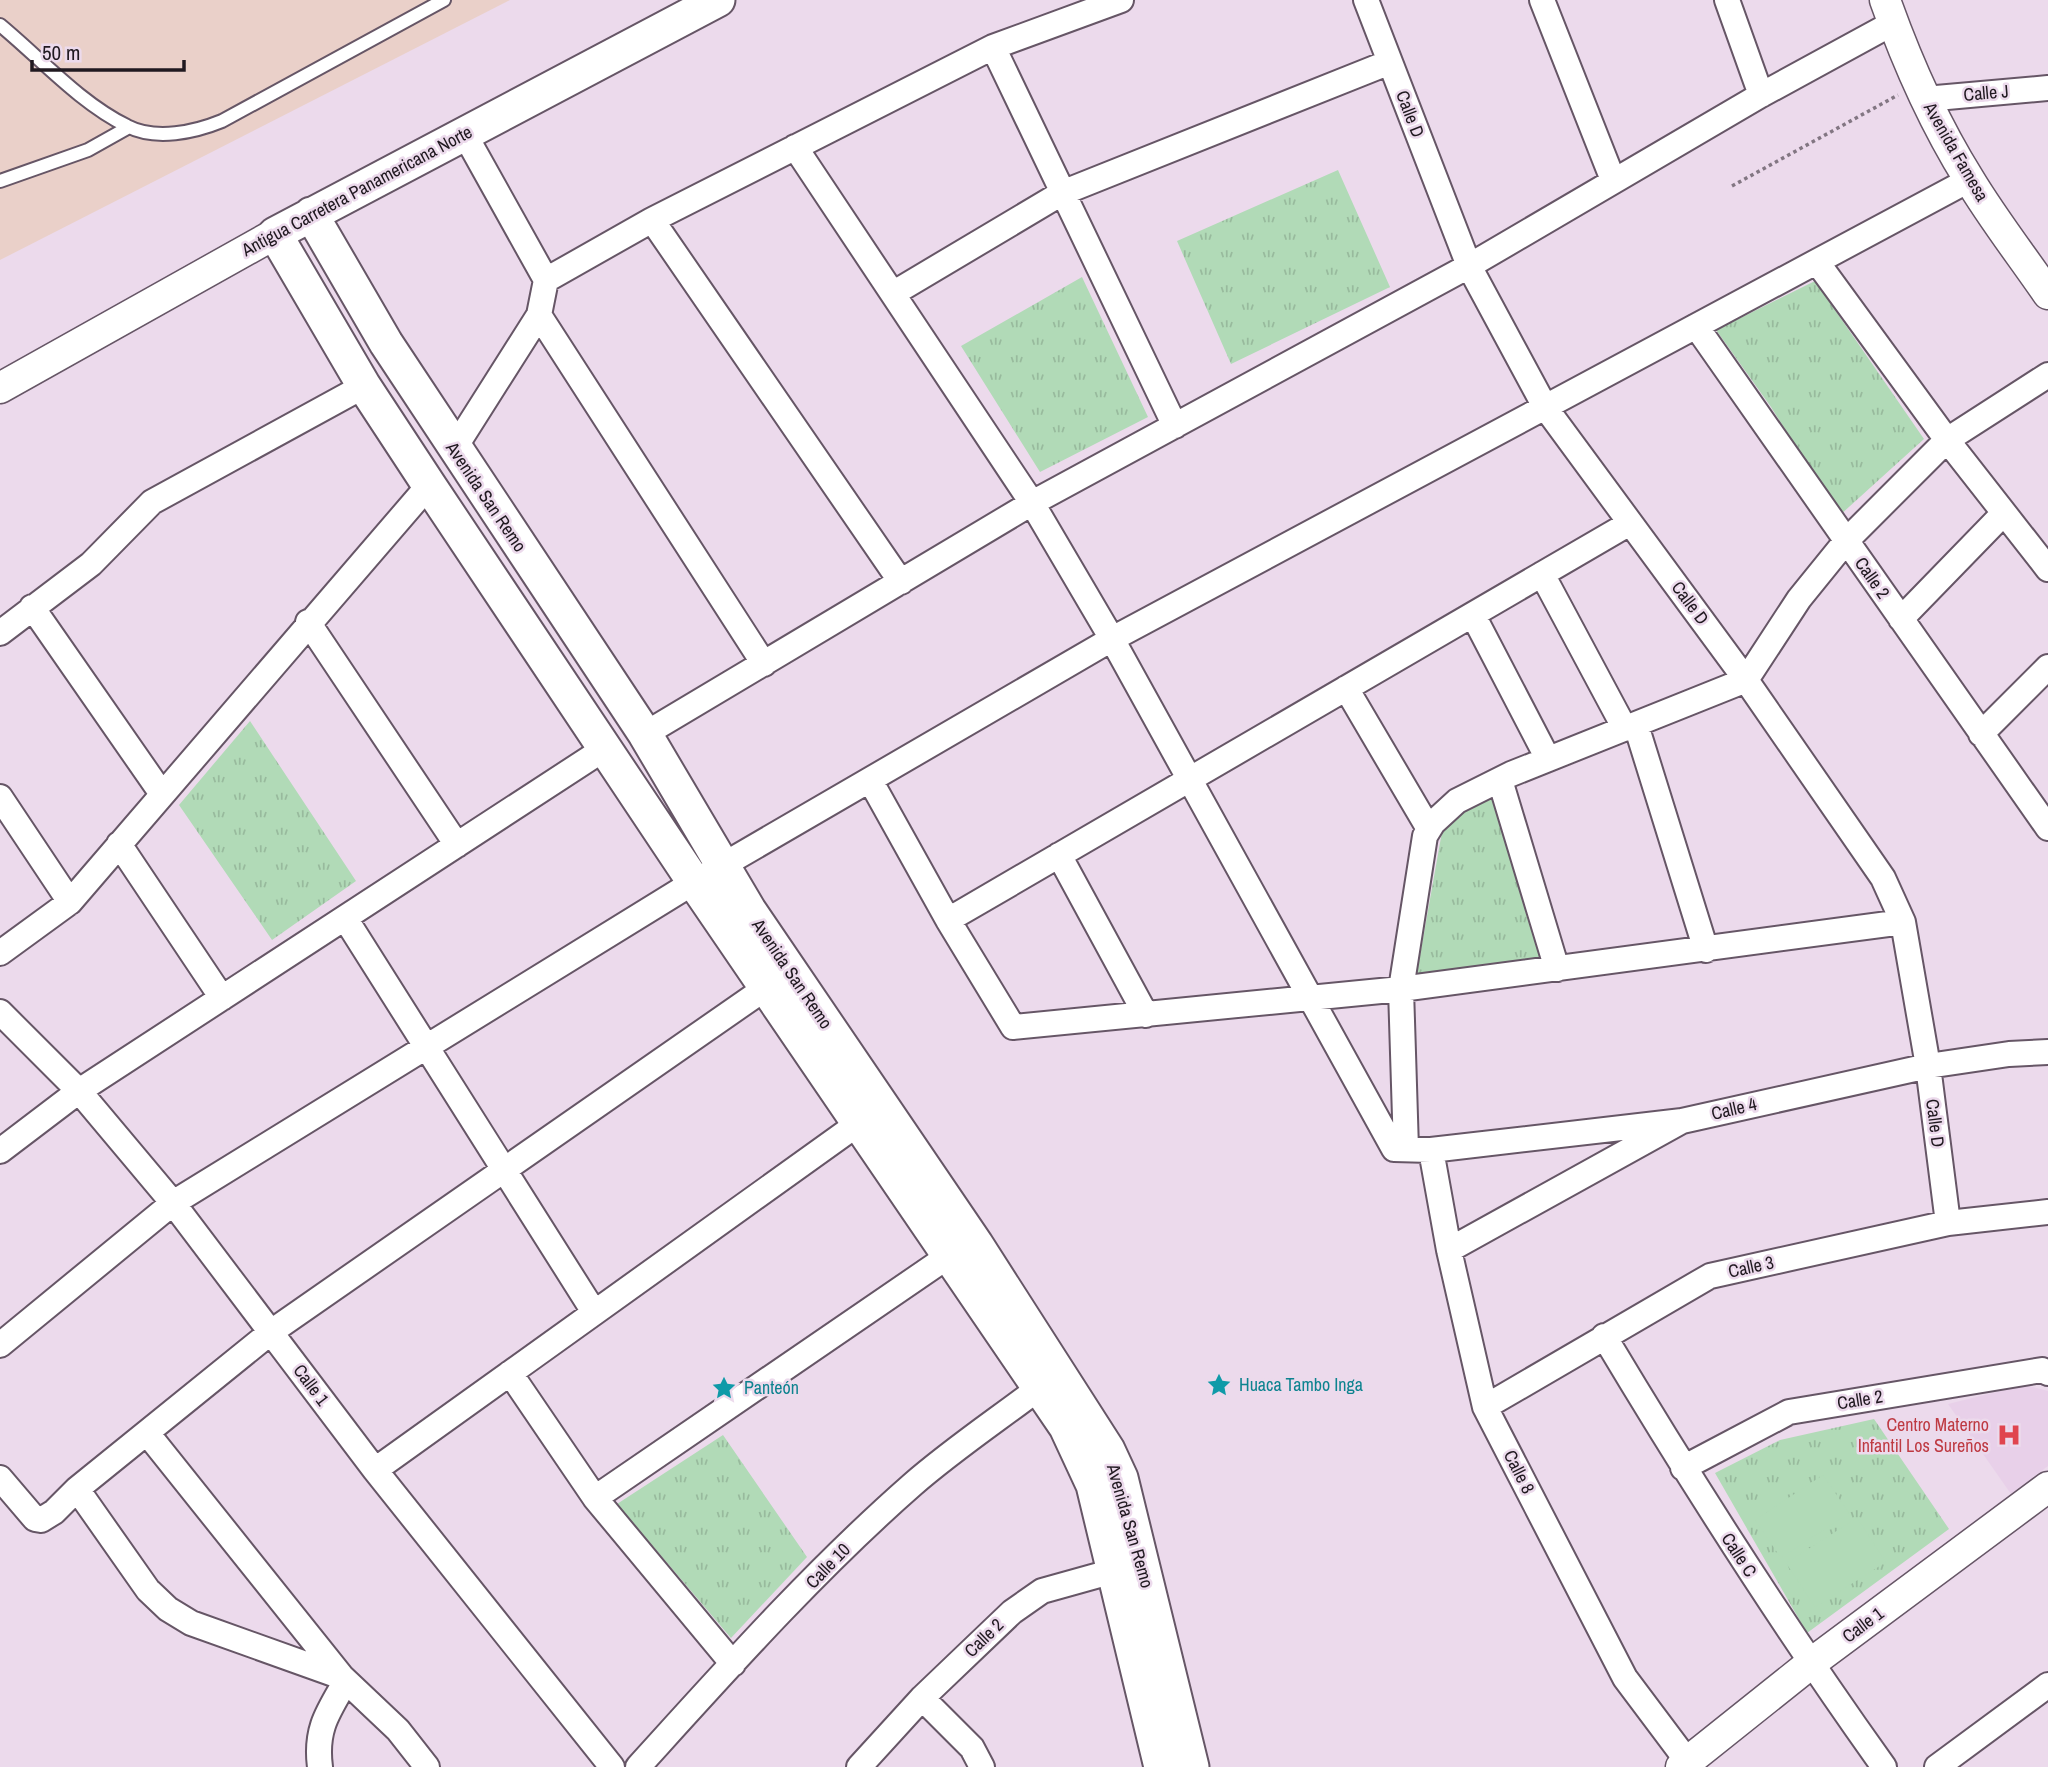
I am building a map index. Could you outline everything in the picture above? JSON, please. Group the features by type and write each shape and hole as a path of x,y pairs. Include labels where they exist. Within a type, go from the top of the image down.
{"main road":[{"name":"Antigua Carretera Panamericana Norte","path":"275,234 718,0"},
{"name":"Avenida San Remo","path":"311,214 386,343 454,450 645,734 697,818 708,874 767,987 1066,1427 1088,1472 1127,1567 1192,1767"},
{"name":"Avenida San Remo","path":"275,234 364,386 607,747 708,874 1095,1427 1121,1478 1127,1567 1161,1767"}],"street":[{"path":"546,280 652,220 993,47 1121,0"},
{"name":"Calle D","path":"1366,0 1469,267 1545,407 1746,680 1883,878 1903,922 1928,1066 1948,1223"},
{"path":"1542,0 1613,180"},
{"path":"1727,0 1761,95"},
{"path":"645,734 1032,503 1469,267 1761,95 1889,11"},
{"name":"Avenida Famesa","path":"1889,11 1922,92 1969,180 2048,294"},
{"path":"993,47 1175,426"},
{"path":"894,293 1062,193 1390,62"},
{"name":"Calle J","path":"1922,92 2048,88"},
{"path":"454,450 539,316 546,280 464,133"},
{"path":"795,146 1032,503 1112,639 1394,1149 1418,1150 1682,1121"},
{"path":"0,1346 173,1203 708,874 1112,639 1969,180"},
{"path":"652,220 901,582"},
{"name":"Antigua Carretera Panamericana Norte","path":"0,388 275,234"},
{"path":"1817,262 1947,440 2048,569"},
{"path":"539,316 764,664"},
{"name":"Calle 2","path":"1696,326 2048,828"},
{"path":"1346,688 1429,829 1457,801 1500,780 1746,680 1799,598 1846,541 1947,440 2048,374"},
{"path":"0,633 102,555 152,502 364,386"},
{"path":"0,953 70,902 308,622 429,485"},
{"path":"1901,619 2004,513"},
{"path":"948,920 1630,523"},
{"path":"1542,574 1631,727 1706,950"},
{"path":"32,607 162,794"},
{"path":"1473,615 1548,760"},
{"path":"308,622 457,845"},
{"path":"1981,734 2048,667"},
{"path":"0,1151 79,1091 607,747"},
{"path":"870,780 948,920 1013,1027 1401,989 1903,922"},
{"path":"1500,780 1557,969"},
{"path":"0,797 70,902"},
{"name":"Calle 8","path":"1429,829 1401,989 1418,1150 1449,1250 1485,1407 1625,1678 1684,1764"},
{"path":"119,844 222,998"},
{"path":"1059,855 1146,1015"},
{"path":"345,918 594,1312"},
{"path":"0,1478 35,1519 41,1520 54,1513 77,1489 271,1332 767,987"},
{"name":"Calle 1","path":"0,1012 79,1091 173,1203 375,1470 611,1767"},
{"name":"Calle 4","path":"1449,1250 1682,1121 1928,1066 2009,1054 2048,1052"},
{"path":"375,1470 859,1123"},
{"name":"Calle 3","path":"1485,1407 1710,1276 1948,1223 2048,1212"},
{"path":"595,1498 950,1255"},
{"name":"Calle C","path":"1604,1336 1683,1468 1810,1664 1884,1767"},
{"name":"Calle 2","path":"1683,1468 1789,1412 2042,1370 2048,1373"},
{"path":"510,1373 595,1498 733,1664"},
{"name":"Calle 10","path":"639,1767 733,1664 905,1491 1039,1388"},
{"path":"147,1433 344,1679 398,1730 427,1767"},
{"name":"Calle 1","path":"1684,1764 1810,1664 2048,1487"},
{"path":"77,1489 148,1590 168,1609 191,1623 344,1679"},
{"name":"Calle 2","path":"859,1767 922,1698 1012,1612 1042,1591 1127,1567"},
{"path":"320,1767 317,1745 324,1717 344,1679"},
{"path":"1937,1767 2048,1685"},
{"path":"922,1698 972,1748 982,1767"}],"lane":[{"path":"0,24 89,100 129,127 163,134 212,125 444,0"},
{"path":"0,181 88,150 129,127"}],"path":[{"path":"1732,186 1922,92"}],"shaded area":[{"path":"0,0 510,0 0,260"},
{"name":"Centro Materno Infantil Los Sureños","path":"2025,1385 2048,1391 2048,1466 2011,1494 1948,1404"}],"green space":[{"path":"1338,170 1390,287 1231,364 1177,241"},
{"path":"1082,277 1148,417 1040,472 961,346"},
{"path":"1815,281 1924,439 1839,516 1771,407 1716,330"},
{"path":"250,721 356,881 272,940 179,805"},
{"path":"1498,792 1547,959 1416,978 1443,826 1463,811"},
{"path":"1874,1419 1949,1529 1807,1633 1715,1473 1780,1440"},
{"path":"723,1435 807,1557 731,1638 617,1504"},
{"path":"1823,1475 1849,1513 1781,1558 1755,1520"},
{"path":"1857,1518 1886,1562 1815,1607 1786,1563"}],"place":[{"name":"Huaca Tambo Inga","path":"1219,1385"},
{"name":"Panteón","path":"724,1388"},
{"name":"Centro Materno Infantil Los Sureños","path":"2009,1435"}]}
